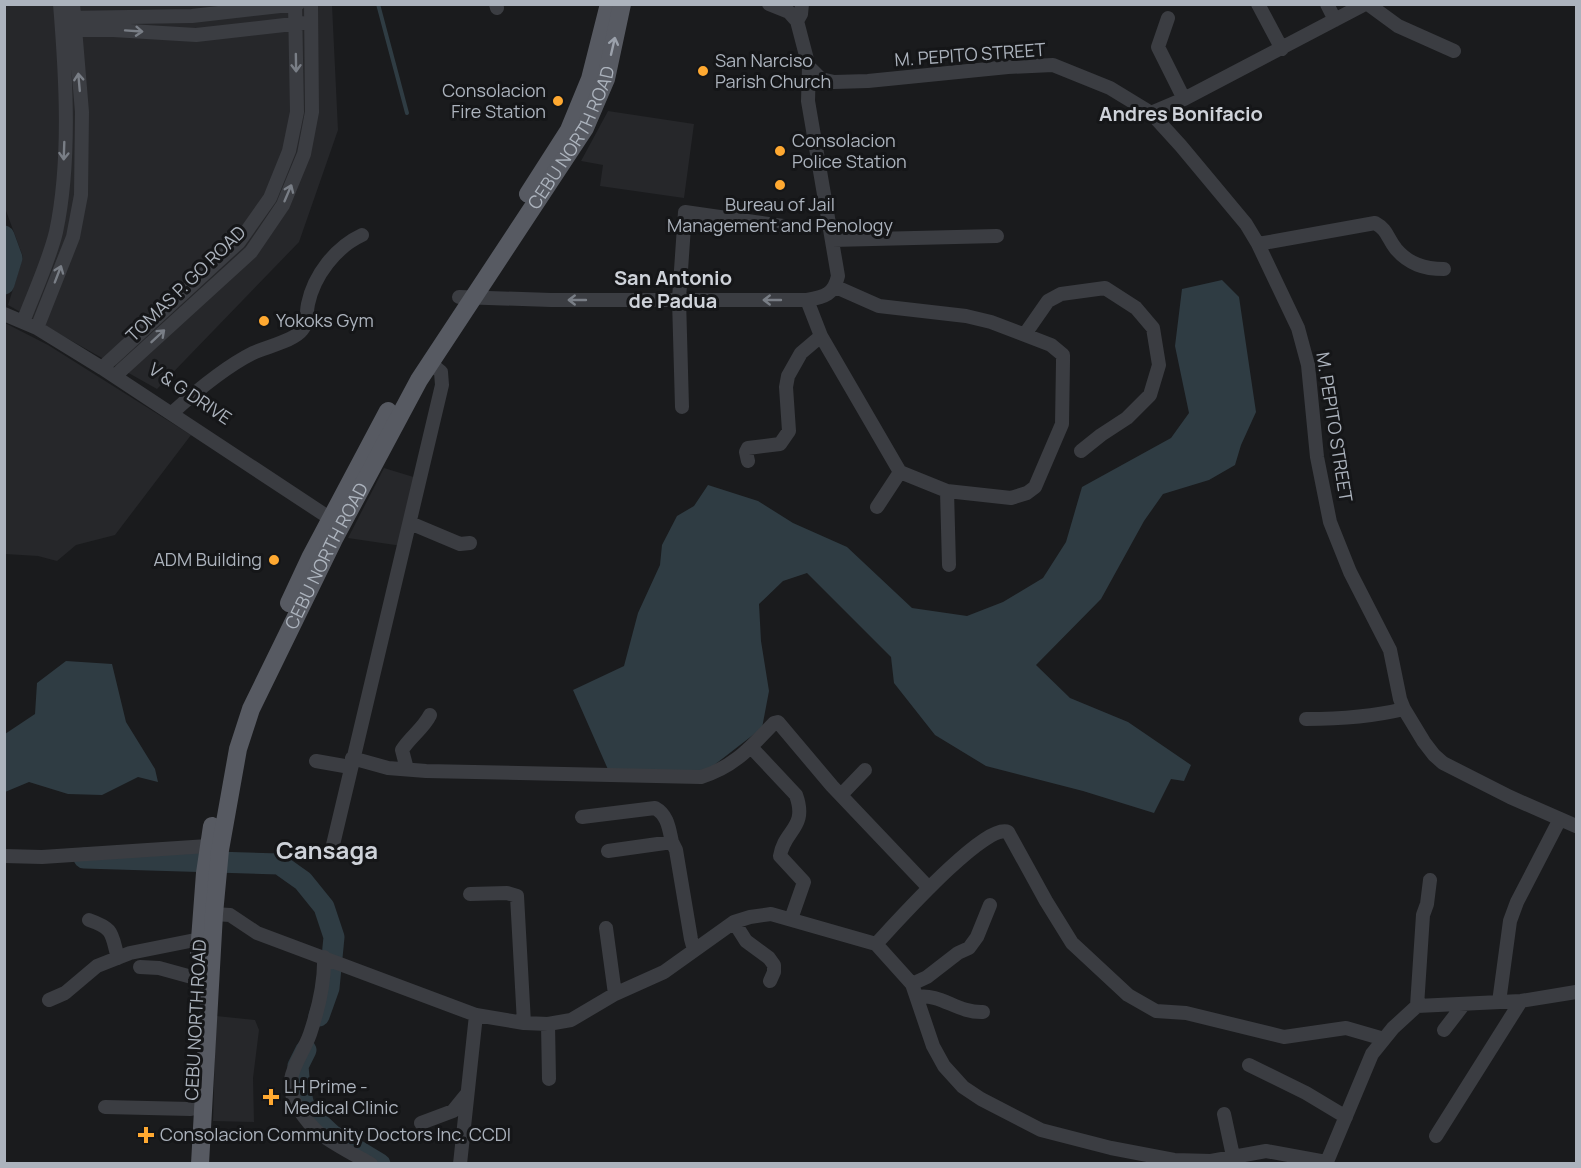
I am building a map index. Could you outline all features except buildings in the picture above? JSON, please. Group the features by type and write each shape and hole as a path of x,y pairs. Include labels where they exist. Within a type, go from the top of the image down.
{"main road":[{"name":"CEBU NORTH ROAD","path":"338,519 466,297 569,130 590,79 609,4"},
{"name":"CEBU NORTH ROAD","path":"200,1164 214,914 212,848 222,765 243,700 338,519 409,372 466,297 585,128 606,80 622,4"},
{"name":"CEBU NORTH ROAD","path":"189,1164 200,939 211,874"}],"street":[{"name":"TOMAS P. GO ROAD","path":"118,373 251,252 283,205 304,154 312,112 310,4"},
{"path":"466,297 551,300 807,300 817,299 836,287 838,276 808,101 808,67 797,21 789,12 769,4"},
{"path":"797,21 801,14 802,4"},
{"path":"1258,4 1282,48"},
{"path":"1327,4 1335,20"},
{"path":"1151,113 1184,99 1367,4 1398,26 1454,51"},
{"name":"TOMAS P. GO ROAD","path":"105,365 239,242 270,198 289,151 297,112 296,5"},
{"path":"68,17 192,16 296,5"},
{"path":"68,17 113,30 196,35 311,22"},
{"path":"25,318 55,234 62,196 68,17"},
{"path":"39,324 73,237 81,195 82,112 68,17"},
{"path":"1168,18 1158,49 1184,99"},
{"name":"M. PEPITO STREET","path":"808,67 821,79 834,82 1053,65 1110,88 1151,113 1212,181 1246,224 1298,328 1308,365 1317,457 1330,522 1350,572 1390,650 1404,709 1424,742 1443,762 1510,797 1576,826"},
{"path":"682,407 679,299 685,212 783,226"},
{"path":"1258,244 1375,223 1383,227 1396,249 1413,263 1426,269 1444,269"},
{"path":"175,410 251,354 302,331 306,323 311,291 321,272 348,241 362,235"},
{"path":"832,240 997,236"},
{"path":"807,300 821,336 900,472 947,491 1011,498 1027,493 1035,487 1062,424 1063,355 1057,349 1025,334 991,322 966,316 879,306 836,287"},
{"path":"1025,334 1048,301 1061,294 1105,288 1136,308 1153,328 1159,365 1150,395 1127,418 1081,451"},
{"name":"V & G DRIVE","path":"7,314 39,324 175,410 338,519"},
{"path":"748,461 746,452 748,448 780,444 789,431 786,387 788,376 801,353 821,336"},
{"path":"332,849 442,386 441,372 430,363"},
{"path":"877,507 900,472"},
{"path":"947,491 949,565"},
{"path":"410,523 460,544 470,543"},
{"path":"1306,719 1378,716 1404,709"},
{"path":"407,769 402,750 424,726 430,715"},
{"path":"316,761 407,769 701,777 718,772 734,763 774,723 778,722 841,795 928,887"},
{"path":"751,747 796,795 799,803 800,814 797,825 781,849 780,856 804,882 791,919"},
{"path":"841,795 866,770"},
{"path":"582,817 655,808 663,812 676,850 694,951"},
{"path":"1499,1002 1510,921 1517,902 1560,819"},
{"path":"876,944 928,887 980,843 1000,830 1005,830 1072,943 1128,995 1156,1011 1186,1012 1284,1037 1346,1028 1384,1039"},
{"path":"608,851 672,842"},
{"path":"4,856 42,857 212,848"},
{"path":"214,914 230,915 258,933 476,1015 524,1023 548,1024 571,1020 615,994 664,972 734,922 771,914 876,944 914,991 933,1046 944,1066 963,1087 1005,1113 1041,1130 1174,1160 1206,1162 1266,1151 1326,1163 1372,1054 1417,1006 1423,915 1430,880"},
{"path":"470,894 507,893 517,897 524,1023"},
{"path":"914,991 927,977 958,953 969,948 977,937 990,905"},
{"path":"89,920 105,925 110,930 118,958"},
{"path":"734,922 746,941 769,958 774,965 770,981"},
{"path":"606,928 615,994"},
{"path":"50,1000 65,993 97,966 130,953 200,939"},
{"path":"330,960 324,972 310,1034 290,1080 293,1099 317,1132 371,1164"},
{"path":"140,967 159,968 199,978"},
{"path":"914,991 970,1013 983,1012"},
{"path":"1417,1006 1521,1001 1576,992"},
{"path":"1436,1136 1521,1001"},
{"path":"1444,1030 1464,1004"},
{"path":"460,1164 476,1015"},
{"path":"548,1024 549,1079"},
{"path":"1249,1065 1306,1093 1346,1118"},
{"path":"421,1123 453,1111 466,1095"},
{"path":"105,1107 191,1109"},
{"path":"1224,1114 1233,1156"}],"shaded area":[{"path":"5,5 332,5 338,130 299,242 157,389 8,305 23,257 5,208"},
{"path":"608,111 694,124 684,198 600,186 603,165 581,161"},
{"path":"1222,280 1239,297 1256,412 1235,465 1209,480 1163,494 1144,521 1101,599 1036,665 1070,698 1128,722 1191,765 1184,781 1171,779 1154,813 1083,791 986,766 935,735 894,683 891,657 807,573 783,581 759,604 761,641 769,691 762,728 700,776 610,774 573,690 624,666 638,613 660,565 662,545 677,516 694,506 708,485 758,501 793,523 847,547 912,608 967,616 1003,602 1043,578 1066,542 1082,487 1171,438 1189,413 1175,346 1182,289"},
{"path":"5,323 48,345 191,435 115,535 76,545 57,561 38,556 5,554"},
{"path":"384,468 420,479 402,546 348,538"},
{"path":"66,661 112,664 126,722 155,769 158,782 138,777 102,795 68,794 29,782 5,792 5,734 35,714 37,683"},
{"path":"216,1016 255,1020 259,1030 253,1078 254,1122 213,1121"}],"waterway":[{"path":"378,4 407,113"},
{"path":"4,236 12,258 4,284"},
{"path":"84,858 279,864 303,881 324,907 334,937 329,988 319,1016"},
{"path":"306,1050 298,1066 305,1110 332,1135 380,1164"}],"place":[{"name":"San Narciso Parish Church","path":"703,71"},
{"name":"Consolacion Fire Station","path":"558,101"},
{"name":"Consolacion Police Station","path":"780,151"},
{"name":"Bureau of Jail Management and Penology","path":"780,185"},
{"name":"Yokoks Gym","path":"264,321"},
{"name":"ADM Building","path":"274,560"},
{"name":"LH Prime - Medical Clinic","path":"271,1097"},
{"name":"Consolacion Community Doctors Inc. CCDI","path":"146,1135"}],"district":[{"name":"Andres Bonifacio","path":"1181,114"},
{"name":"San Antonio de Padua","path":"673,290"},
{"name":"Cansaga","path":"327,851"}]}
